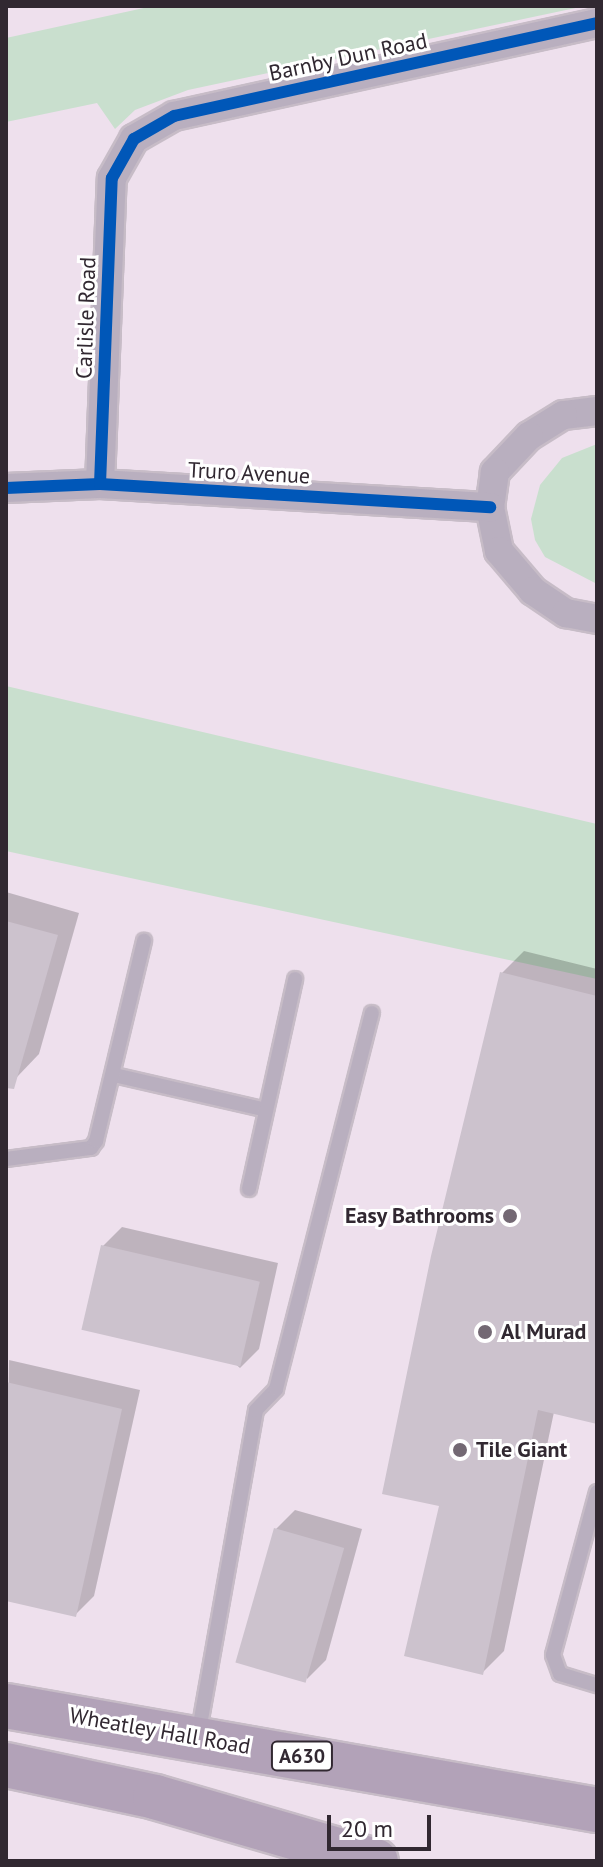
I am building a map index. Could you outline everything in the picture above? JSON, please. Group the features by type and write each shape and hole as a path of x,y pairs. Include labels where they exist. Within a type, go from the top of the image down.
{"highway":[{"name":"Wheatley Hall Road","path":"6,1706 198,1736 597,1810"},
{"path":"6,1765 155,1797 376,1861"}],"street":[{"name":"Barnby Dun Road","path":"120,155 154,124 174,116 597,23"},
{"name":"Carlisle Road","path":"100,484 112,178 120,155"},
{"path":"597,411 563,415 529,436 495,472 490,507 499,551 533,591 566,613 597,619"},
{"name":"Truro Avenue","path":"6,488 100,484 490,507"}],"lane":[{"path":"6,1159 91,1148 114,1075 144,941"},
{"path":"249,1189 263,1109 295,979"},
{"path":"198,1736 256,1410 276,1389 372,1013"},
{"path":"114,1075 263,1109"},
{"path":"597,1492 553,1655 560,1674 597,1685"}],"green space":[{"path":"153,6 585,6 188,90 135,110 115,129 97,103 6,122 6,38"},
{"path":"597,444 597,584 545,557 535,540 531,519 540,485 562,458"},
{"path":"6,686 597,824 597,979 6,851"}],"building":[{"path":"6,921 58,935 14,1089 6,1088"},
{"path":"500,972 597,996 597,1424 538,1410 483,1675 404,1656 439,1506 382,1494 431,1256"},
{"path":"101,1245 260,1282 240,1366 81,1330"},
{"path":"6,1382 122,1409 76,1617 6,1601"},
{"path":"274,1528 344,1548 306,1683 235,1663"}],"cycle path":[{"path":"100,484 112,178 134,139 174,116 597,23"},
{"path":"6,488 100,484 490,507"}],"place":[{"name":"Easy Bathrooms","path":"510,1216"},
{"name":"Al Murad","path":"485,1332"},
{"name":"Tile Giant","path":"460,1450"}]}
